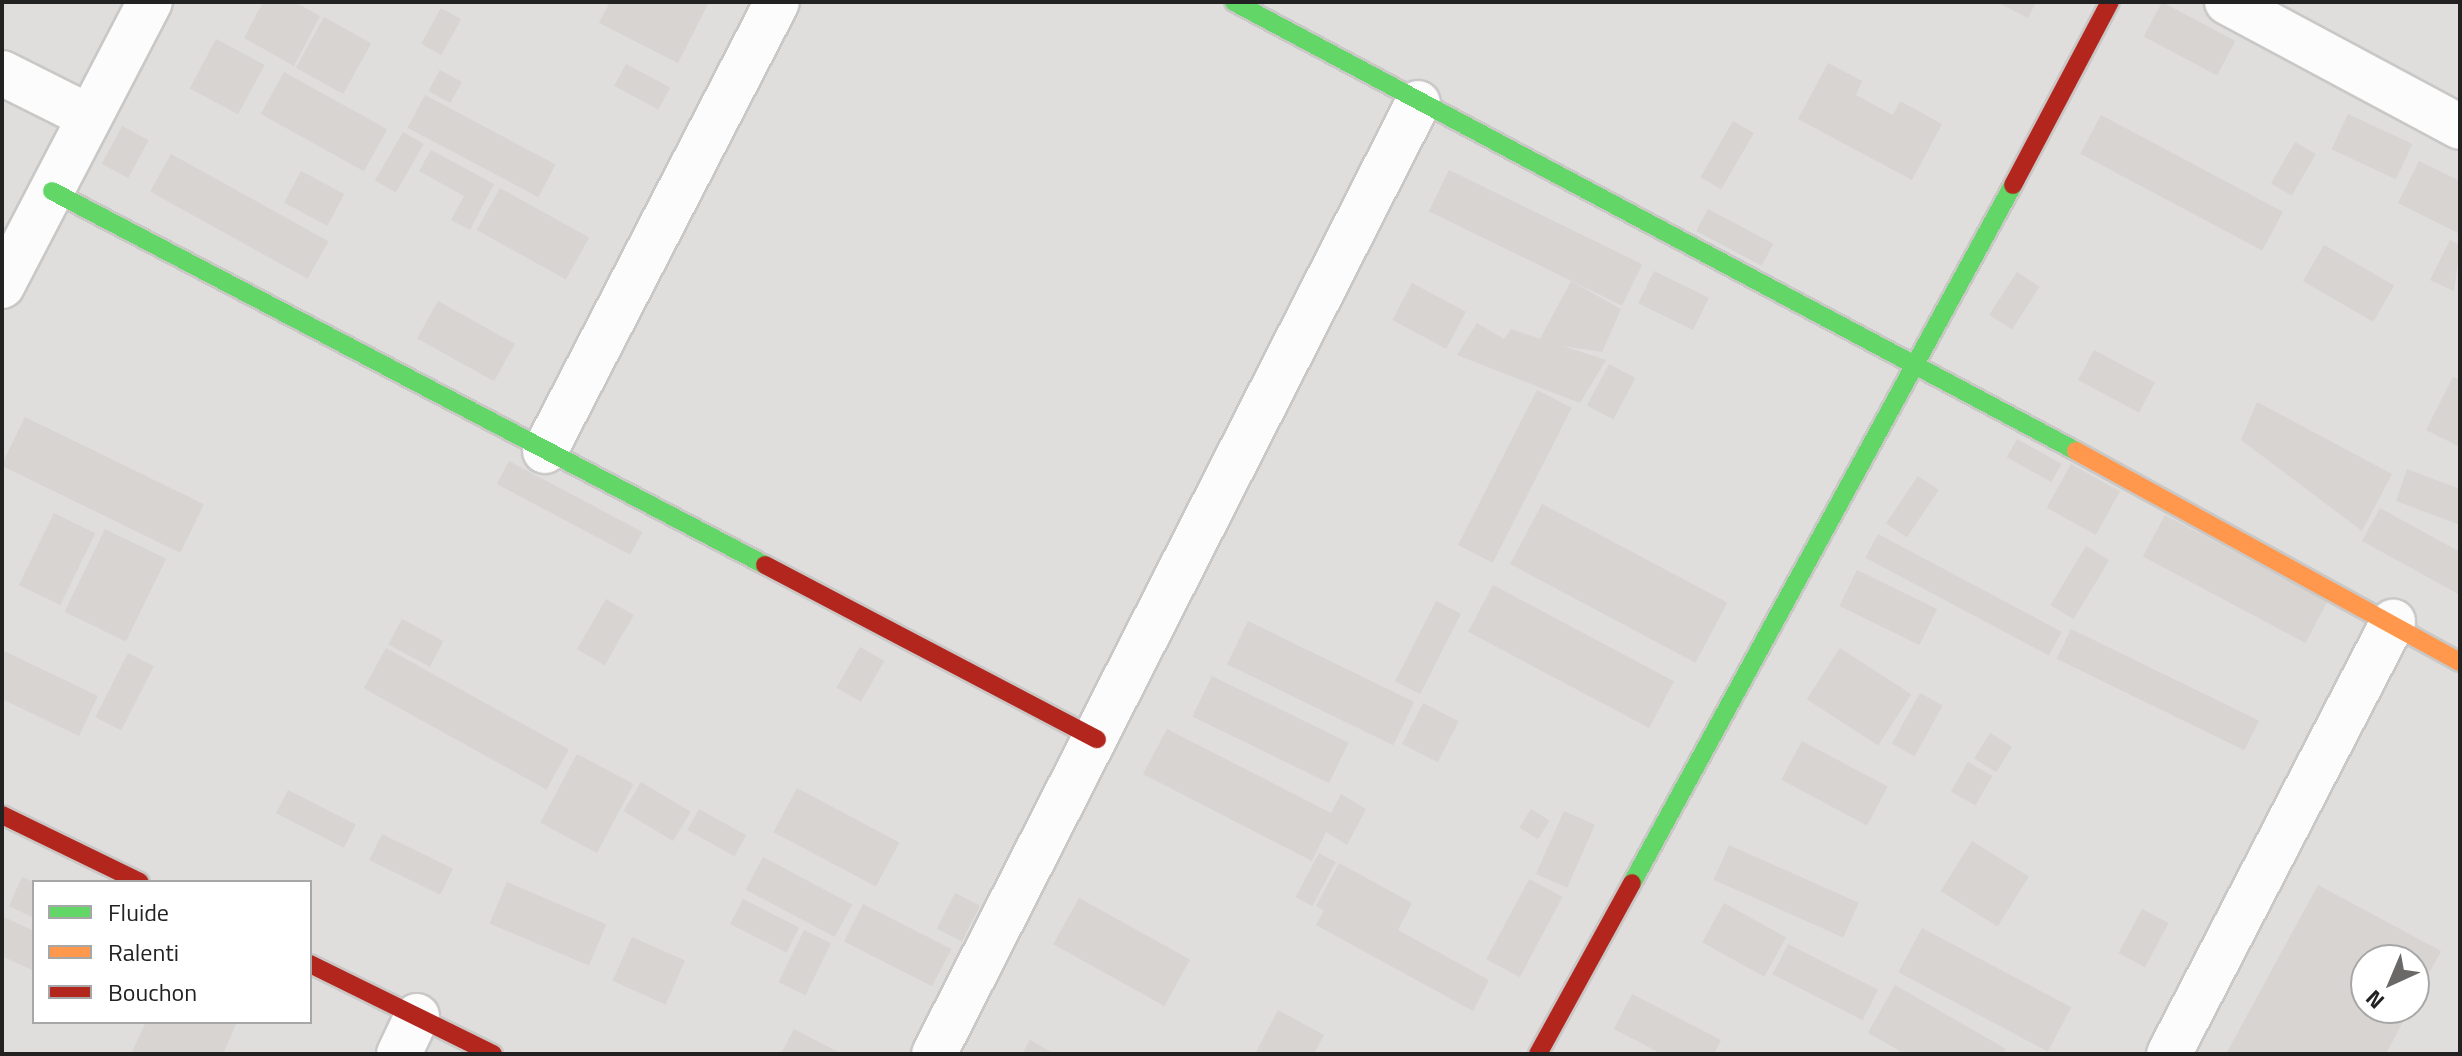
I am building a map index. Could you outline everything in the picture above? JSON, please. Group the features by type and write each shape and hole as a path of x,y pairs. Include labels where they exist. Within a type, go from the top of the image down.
{"street":[{"path":"2,286 150,2"},
{"path":"545,451 777,2"},
{"path":"1234,2 1418,103 1919,364 2393,622 2460,662"},
{"path":"1538,1054 1919,364 2110,2"},
{"path":"2227,2 2460,127"},
{"path":"2,73 90,117"},
{"path":"934,1054 1418,103"},
{"path":"52,191 1097,739"},
{"path":"2169,1054 2393,622"},
{"path":"2,815 136,880"},
{"path":"312,965 408,1035 493,1054"}],"shaded area":[{"path":"2,2 2460,2 2460,1054 2,1054"}],"building":[{"path":"263,2 295,2 320,16 294,66 244,38"},
{"path":"610,2 709,2 678,63 599,23"},
{"path":"1997,2 2036,2 2028,18"},
{"path":"2162,2 2235,41 2217,75 2144,36"},
{"path":"441,8 461,19 441,55 421,44"},
{"path":"324,17 371,43 343,94 296,68"},
{"path":"216,39 265,65 238,114 190,88"},
{"path":"1828,63 1862,81 1856,95 1893,115 1900,101 1942,124 1912,180 1798,119"},
{"path":"626,64 670,87 658,110 614,86"},
{"path":"440,70 462,82 450,103 428,91"},
{"path":"284,72 387,129 364,171 261,114"},
{"path":"425,95 556,164 538,197 408,128"},
{"path":"2348,114 2412,144 2396,179 2332,149"},
{"path":"2101,115 2283,212 2262,251 2080,154"},
{"path":"1733,121 1754,133 1721,189 1700,177"},
{"path":"122,126 148,140 128,178 102,164"},
{"path":"403,132 424,144 396,192 375,180"},
{"path":"2295,142 2316,154 2292,196 2271,184"},
{"path":"431,150 494,184 470,230 451,220 464,196 419,171"},
{"path":"171,154 328,241 308,279 150,192"},
{"path":"2419,161 2460,181 2460,234 2398,203"},
{"path":"1449,170 1642,264 1622,306 1429,211"},
{"path":"301,171 344,194 327,226 284,203"},
{"path":"500,188 589,237 566,279 477,230"},
{"path":"1708,209 1773,244 1762,266 1696,231"},
{"path":"2450,240 2460,245 2454,291 2430,280"},
{"path":"2324,245 2394,286 2373,322 2303,281"},
{"path":"1654,271 1709,298 1693,330 1638,303"},
{"path":"2017,272 2040,287 2012,329 1989,315"},
{"path":"1571,281 1621,309 1602,352 1563,346 1606,360 1580,403 1457,355 1477,323 1504,339 1511,329 1540,339"},
{"path":"1412,283 1466,312 1446,349 1392,320"},
{"path":"438,301 515,344 494,381 417,339"},
{"path":"2094,350 2155,382 2139,412 2078,380"},
{"path":"1609,364 1635,378 1613,420 1587,405"},
{"path":"2453,377 2460,380 2460,447 2426,430"},
{"path":"1537,390 1572,408 1493,563 1458,545"},
{"path":"2257,402 2392,474 2362,531 2241,440"},
{"path":"25,417 204,504 180,553 2,466"},
{"path":"2017,439 2062,464 2051,482 2007,457"},
{"path":"509,461 642,532 630,555 497,484"},
{"path":"2071,464 2120,491 2096,535 2047,508"},
{"path":"2407,469 2460,489 2460,525 2396,501"},
{"path":"1918,476 1939,490 1907,537 1886,523"},
{"path":"1542,504 1727,603 1695,663 1510,564"},
{"path":"2380,508 2460,552 2460,595 2362,541"},
{"path":"54,513 95,533 60,605 19,585"},
{"path":"2165,515 2327,601 2305,643 2143,556"},
{"path":"105,529 166,559 126,641 65,612"},
{"path":"1878,534 2062,632 2049,655 1865,558"},
{"path":"2086,546 2109,560 2074,619 2050,605"},
{"path":"1857,570 1937,609 1919,645 1839,606"},
{"path":"1493,585 1674,681 1649,728 1468,632"},
{"path":"606,599 634,615 605,665 577,649"},
{"path":"1436,601 1461,614 1420,694 1395,681"},
{"path":"402,619 443,641 430,667 388,645"},
{"path":"1248,621 1414,702 1393,745 1227,664"},
{"path":"2071,629 2259,721 2244,750 2057,659"},
{"path":"860,647 884,661 861,702 836,688"},
{"path":"386,648 569,749 546,790 364,688"},
{"path":"1840,648 1911,694 1878,745 1807,699"},
{"path":"2,650 98,696 79,736 2,699"},
{"path":"128,653 154,666 121,730 95,717"},
{"path":"1212,676 1349,743 1329,783 1192,716"},
{"path":"1920,693 1943,706 1915,756 1892,744"},
{"path":"1423,703 1459,721 1438,762 1402,744"},
{"path":"1167,729 1331,813 1341,794 1366,809 1347,845 1326,832 1312,861 1143,774"},
{"path":"1990,733 2012,747 1996,772 1974,758"},
{"path":"1802,741 1888,787 1867,825 1781,780"},
{"path":"577,754 634,784 597,853 540,823"},
{"path":"1968,762 1992,776 1975,805 1951,791"},
{"path":"641,782 691,812 673,841 623,811"},
{"path":"797,788 899,842 876,887 774,832"},
{"path":"288,790 356,825 344,848 276,813"},
{"path":"699,809 746,835 735,856 687,830"},
{"path":"1531,809 1550,821 1538,839 1519,828"},
{"path":"1564,811 1595,825 1567,888 1536,874"},
{"path":"382,834 453,869 440,895 369,860"},
{"path":"1972,841 2029,877 1998,927 1941,891"},
{"path":"1729,845 1859,903 1843,937 1714,880"},
{"path":"1319,853 1336,862 1312,906 1296,897"},
{"path":"763,857 852,904 835,937 746,890"},
{"path":"1339,863 1412,903 1398,930 1489,980 1473,1011 1316,925 1324,910 1316,906"},
{"path":"22,877 32,881 32,917 9,906"},
{"path":"1529,879 1563,897 1520,977 1486,959"},
{"path":"507,882 606,924 589,966 489,923"},
{"path":"2318,885 2428,944 2350,944 2350,1024 2402,1024 2386,1054 2226,1054"},
{"path":"955,893 980,906 962,941 937,929"},
{"path":"1079,898 1190,960 1164,1006 1053,944"},
{"path":"743,899 799,928 786,953 730,924"},
{"path":"1724,903 1786,937 1764,977 1702,942"},
{"path":"863,904 951,949 932,986 844,941"},
{"path":"2142,909 2168,923 2145,967 2119,953"},
{"path":"4,917 32,930 32,970 2,956"},
{"path":"1922,928 2071,1007 2048,1051 1899,972"},
{"path":"804,930 831,943 806,995 779,982"},
{"path":"632,937 685,961 665,1004 612,981"},
{"path":"1788,944 1878,990 1863,1020 1773,974"},
{"path":"2430,945 2441,951 2430,971"},
{"path":"1895,985 2006,1049 2002,1054 1905,1054 1868,1033"},
{"path":"1632,994 1721,1040 1714,1054 1662,1054 1614,1029"},
{"path":"1278,1010 1324,1035 1314,1054 1256,1052"},
{"path":"145,1024 236,1024 223,1054 131,1054"},
{"path":"794,1029 842,1054 781,1054"},
{"path":"1030,1040 1055,1054 1022,1054"}],"traffic: fast":[{"path":"1234,2 2076,451"},
{"path":"1632,883 2013,185"},
{"path":"52,191 765,565"}],"traffic: slow":[{"path":"2076,451 2460,662"}],"traffic: jam":[{"path":"2013,185 2110,2"},
{"path":"765,565 1097,739"},
{"path":"2,815 136,880"},
{"path":"1538,1054 1632,883"},
{"path":"312,965 493,1054"}]}
